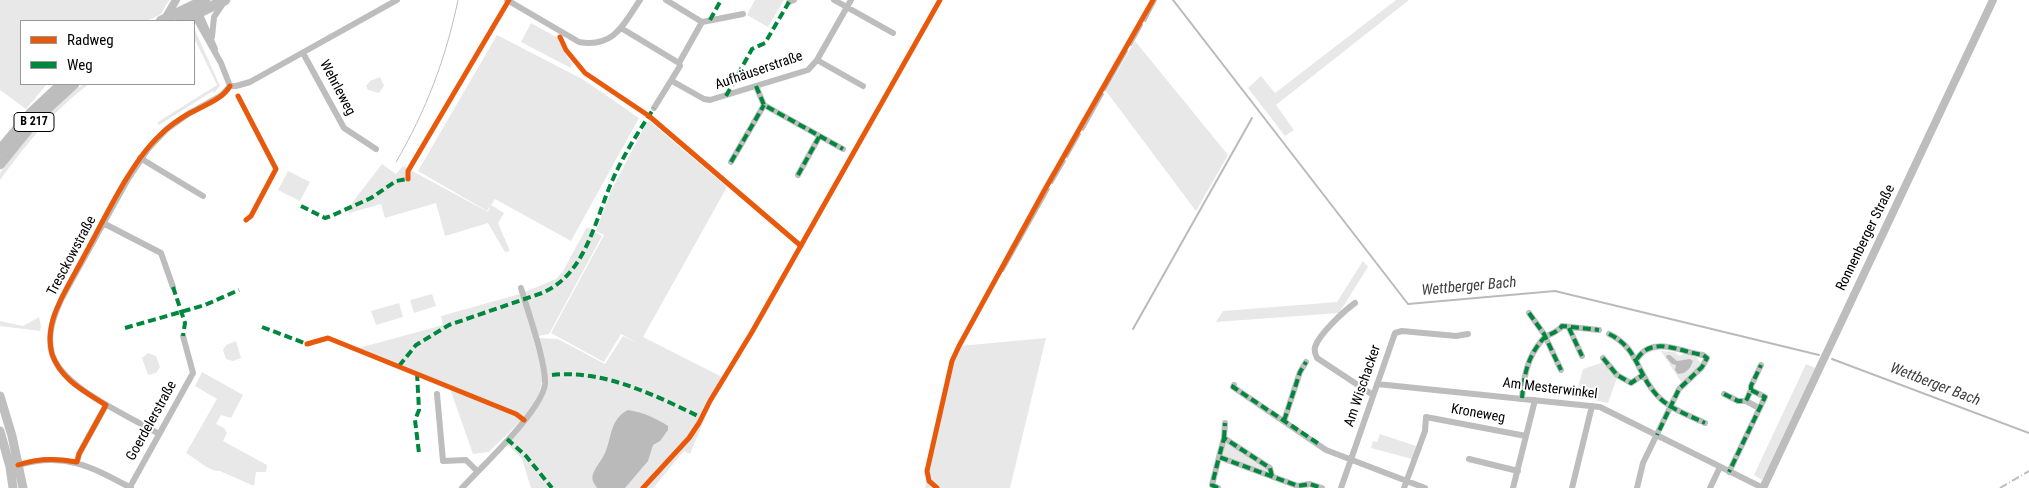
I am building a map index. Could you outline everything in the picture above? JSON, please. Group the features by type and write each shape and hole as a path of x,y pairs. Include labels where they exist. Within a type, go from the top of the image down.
{"main road":[{"path":"163,20 195,6 225,0"},
{"path":"182,20 195,6"},
{"name":"B 217","path":"0,150 31,114 61,85"},
{"name":"B 217","path":"0,164 38,117 73,85"},
{"path":"0,396 14,466 13,488"},
{"path":"0,431 23,488"}],"street":[{"path":"163,20 176,0"},
{"path":"212,38 214,17 225,0"},
{"name":"Tresckowstraße","path":"159,434 106,405 68,380 52,354 51,328 56,311 103,223 140,158 167,129 227,92 230,86 250,82 398,0"},
{"path":"508,0 579,42 591,44 611,38 621,28 640,0"},
{"path":"666,0 702,22 743,14"},
{"path":"790,0 788,2 794,0"},
{"path":"834,0 893,33"},
{"name":"Aufhäuserstraße","path":"672,81 704,99 710,100 808,70 817,60 851,0"},
{"name":"Ronnenberger Straße","path":"1763,488 1993,0"},
{"path":"195,6 212,38 218,57"},
{"path":"195,6 208,42 218,57 229,79 230,86"},
{"path":"654,108 672,81 680,66 678,63 702,22"},
{"path":"621,28 678,63"},
{"name":"Wehrleweg","path":"303,53 344,128 376,149"},
{"path":"817,60 863,86"},
{"path":"756,86 764,105 842,149"},
{"path":"732,162 764,105"},
{"path":"798,175 819,137"},
{"path":"140,158 204,196"},
{"path":"103,223 161,253 173,287"},
{"path":"462,488 534,408 544,389 544,369 521,288"},
{"path":"1355,303 1346,309 1325,333 1315,348 1315,353 1317,358 1373,395"},
{"path":"1529,313 1529,316 1544,334 1561,370"},
{"path":"1522,398 1528,361 1545,337 1559,330 1562,326 1599,330"},
{"path":"1569,328 1582,356"},
{"name":"Am Wischacker","path":"1341,488 1395,333 1402,331 1456,336 1468,334"},
{"path":"1609,334 1618,338 1637,359 1643,375 1656,395 1671,406 1704,423"},
{"name":"Goerdelerstraße","path":"131,488 193,373 183,336"},
{"path":"1637,359 1641,352 1651,347 1673,349 1703,355 1707,358 1702,368 1679,389 1643,463 1637,488"},
{"path":"1603,358 1617,375 1631,383 1643,375"},
{"path":"1284,421 1300,372 1306,362"},
{"path":"1746,401 1761,365"},
{"name":"Am Mesterwinkel","path":"1377,384 1522,398 1606,409 1763,488"},
{"path":"1234,385 1233,387 1326,450 1406,484 1425,488"},
{"path":"1729,472 1765,397 1751,390"},
{"path":"437,394 443,461 466,460 477,471"},
{"path":"1724,394 1760,408"},
{"path":"1513,488 1535,400"},
{"path":"77,462 79,454 106,405"},
{"path":"1572,488 1592,406"},
{"name":"Kroneweg","path":"1406,484 1425,431 1426,417 1526,436"},
{"path":"1218,488 1212,485 1224,438 1225,423"},
{"path":"1224,438 1270,468 1272,476"},
{"path":"1219,458 1298,486 1310,484 1322,488"},
{"path":"14,466 48,459 77,462 91,467 131,488"},
{"path":"1468,459 1518,470"},
{"path":"1710,488 1720,467"}],"shaded area":[{"path":"0,0 169,0 161,14 149,20 20,20 20,85 46,85 26,109 0,90"},
{"path":"755,0 784,0 768,27 747,15"},
{"path":"1396,0 1409,0 1276,105 1294,130 1285,136 1248,88 1261,76 1275,93"},
{"path":"531,23 558,38 572,64 571,68 521,42"},
{"path":"195,30 220,86 214,93 213,91 159,125 157,123 161,120 217,85 195,40"},
{"path":"497,35 584,80 639,118 571,241 495,199 487,211 418,171"},
{"path":"1135,41 1228,155 1196,211 1106,91"},
{"path":"380,77 384,86 379,93 368,90 366,86 370,81"},
{"path":"82,85 88,85 63,106 41,129 0,180 0,173 28,137 60,104"},
{"path":"649,121 727,187 643,337 726,379 712,402 690,454 684,451 653,488 531,488 522,459 506,443 532,416 546,392 548,383 538,338 558,339 605,364 623,336 639,344 621,334 604,362 551,333 604,235 596,231 611,191"},
{"path":"382,164 396,174 403,166 488,212 491,205 504,213 498,223 510,251 505,252 488,223 445,236 436,203 385,218 381,204 349,213 348,208"},
{"path":"288,171 310,182 300,201 278,190"},
{"path":"587,227 602,236 549,334 533,337 542,375 541,387 537,398 515,427 489,452 473,454 449,386 359,348 443,325 441,316 520,294 556,279 563,271"},
{"path":"1363,261 1368,267 1339,313 1216,322 1223,311 1337,302"},
{"path":"432,294 436,306 414,313 410,300"},
{"path":"399,303 403,317 376,325 371,311"},
{"path":"39,317 40,331 0,326 0,321 23,326"},
{"path":"1046,338 1010,488 934,488 930,486 931,488 925,488 952,361 959,346"},
{"path":"236,341 241,358 233,361 226,359 223,350 226,345"},
{"path":"1661,351 1675,352 1679,356 1684,354 1696,357 1701,363 1699,368 1681,382"},
{"path":"148,353 156,356 160,367 156,373 148,375 142,358"},
{"path":"1670,355 1677,361 1690,359 1693,361 1690,368 1684,373 1678,374 1675,370 1676,365 1672,364 1666,357"},
{"path":"1604,362 1617,378 1608,403 1575,398 1583,369"},
{"path":"1806,364 1815,368 1762,480 1754,475"},
{"path":"202,372 243,395 231,418 221,415 216,424 224,428 227,433 223,441 267,465 266,472 256,472 254,486 203,465 186,453 217,399 195,386"},
{"path":"628,410 654,418 668,426 668,430 660,441 653,445 648,461 625,488 597,488 592,476 605,453 615,423"},
{"path":"1380,434 1416,446 1412,459 1371,448 1373,441 1377,442"},
{"path":"1229,443 1268,470 1266,471 1222,456 1224,444"}],"waterway":[{"path":"1145,21 1156,0"},
{"name":"Wettberger Bach","path":"1173,0 1408,304 1555,291 1819,355"},
{"path":"1131,45 1142,25"},
{"path":"1105,90 1127,51"},
{"path":"1083,130 1103,94"},
{"path":"1133,329 1252,118"},
{"path":"1067,157 1080,134"},
{"path":"1052,183 1065,161"},
{"path":"1003,271 1049,189"},
{"name":"Wettberger Bach","path":"1832,359 2029,433"}],"tram line":[{"path":"396,162 417,123 434,84 458,0"}],"railway":[{"path":"2000,488 2029,471"}],"marked path":[{"path":"710,20 721,0"},
{"path":"726,96 752,49 765,43 789,2"},
{"path":"756,86 764,105 843,149"},
{"path":"731,162 764,105"},
{"path":"399,366 416,345 449,325 542,293 570,273 588,243 622,161 654,108"},
{"path":"798,175 819,137"},
{"path":"301,206 325,218 371,198 396,181 408,179 408,176"},
{"path":"173,287 185,323 183,336"},
{"path":"125,328 205,305 239,290"},
{"path":"1529,313 1544,334 1561,370"},
{"path":"1522,398 1527,367 1533,353 1543,339 1562,326 1599,330"},
{"path":"262,327 307,344 312,343"},
{"path":"1569,328 1582,356"},
{"path":"1609,334 1626,346 1649,385 1665,403 1705,423"},
{"path":"1637,359 1643,352 1659,346 1703,355 1707,358 1702,367 1679,389 1657,435"},
{"path":"1603,358 1617,375 1631,383 1643,375"},
{"path":"1284,421 1300,372 1306,362"},
{"path":"1751,390 1761,365"},
{"path":"417,373 419,410 415,420 419,453"},
{"path":"552,375 571,374 610,380 648,393 702,418"},
{"path":"1234,385 1233,387 1319,444"},
{"path":"1724,394 1738,401 1746,401 1751,390 1765,397 1729,472"},
{"path":"1224,438 1225,423"},
{"path":"1272,476 1270,468 1224,438 1219,457 1298,486 1310,484 1322,488"},
{"path":"507,439 526,456 552,488"},
{"path":"1218,488 1212,485 1219,457"}],"cycle path":[{"path":"408,179 408,171 509,0"},
{"path":"643,488 689,438 699,423 940,0"},
{"path":"937,488 929,481 927,471 952,361 1044,191 1153,0"},
{"path":"560,37 566,50 585,73 649,116 801,246"},
{"path":"18,465 48,459 77,462 79,454 106,405 74,384 56,363 52,354 50,340 54,316 67,287 127,177 138,161 162,133 174,123 223,95 230,86"},
{"path":"238,96 276,169 251,216 246,220"},
{"path":"307,344 328,338 516,414 524,420"}]}
